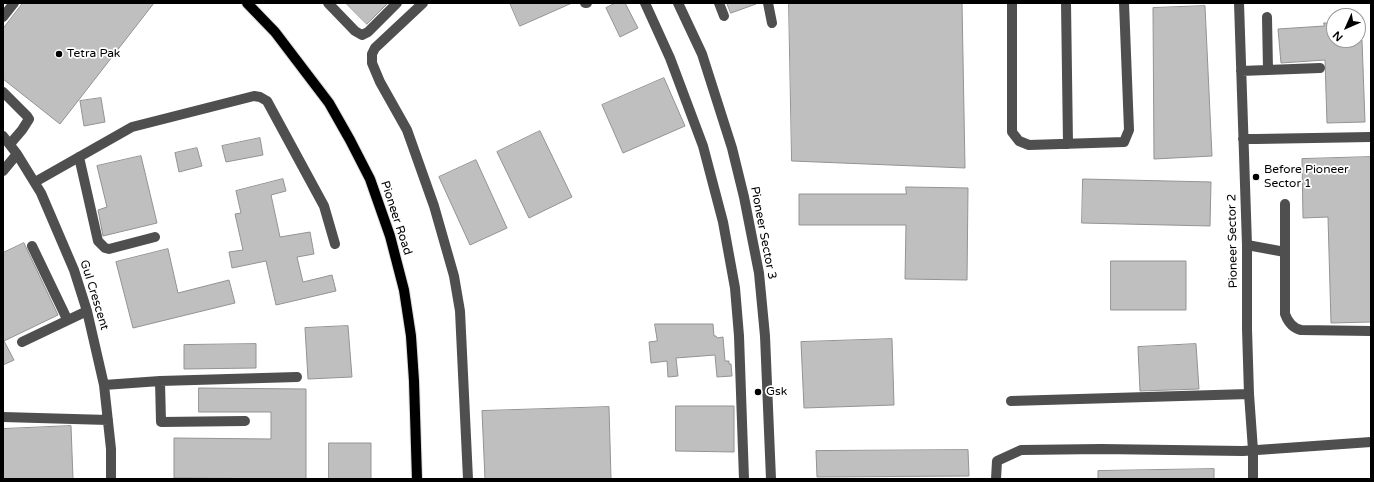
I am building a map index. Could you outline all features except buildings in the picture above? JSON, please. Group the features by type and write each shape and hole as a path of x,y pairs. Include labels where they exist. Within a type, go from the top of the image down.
{"main road":[{"name":"Pioneer Road","path":"246,3 275,32 329,103 370,180 390,236 404,290 411,336 417,479"}],"street":[{"path":"3,17 14,3"},
{"path":"328,3 355,31 362,35 368,32 397,3"},
{"path":"423,3 375,48 372,54 372,63 380,82 407,130 434,206 454,276 460,311 468,479"},
{"path":"645,3 670,58 703,146 723,222 735,288 744,479"},
{"name":"Pioneer Sector 3","path":"678,3 702,54 732,148 759,273 765,336 771,479"},
{"path":"719,3 724,16"},
{"path":"768,3 772,23"},
{"path":"1012,3 1012,132 1019,141 1029,146 1124,142 1129,130 1124,3"},
{"path":"1066,3 1068,144"},
{"name":"Pioneer Sector 2","path":"1239,3 1247,245 1247,329 1253,479"},
{"path":"1267,17 1268,70"},
{"path":"1241,72 1320,68"},
{"path":"3,92 29,119 10,144"},
{"path":"35,182 132,126 254,96 260,96 267,101 324,206 335,244"},
{"name":"Gul Crescent","path":"3,136 17,154 41,193 74,270 87,310 104,385 111,449 111,479"},
{"path":"1243,138 1256,140 1371,137"},
{"path":"3,171 17,154"},
{"path":"79,156 98,241 100,244 109,249 155,237"},
{"path":"1285,204 1284,314 1287,320 1296,328 1301,330 1371,330"},
{"path":"1247,245 1285,252"},
{"path":"32,246 67,319"},
{"path":"22,342 87,310"},
{"path":"104,385 160,381 297,376"},
{"path":"160,381 160,422 245,421"},
{"path":"1012,402 1249,394"},
{"path":"3,418 108,420"},
{"path":"996,479 996,461 1020,450 1253,450 1371,442"}],"place":[{"name":"Tetra Pak","path":"59,54"},
{"name":"Before Pioneer Sector 1","path":"1256,177"},
{"name":"Gsk","path":"758,392"}]}
